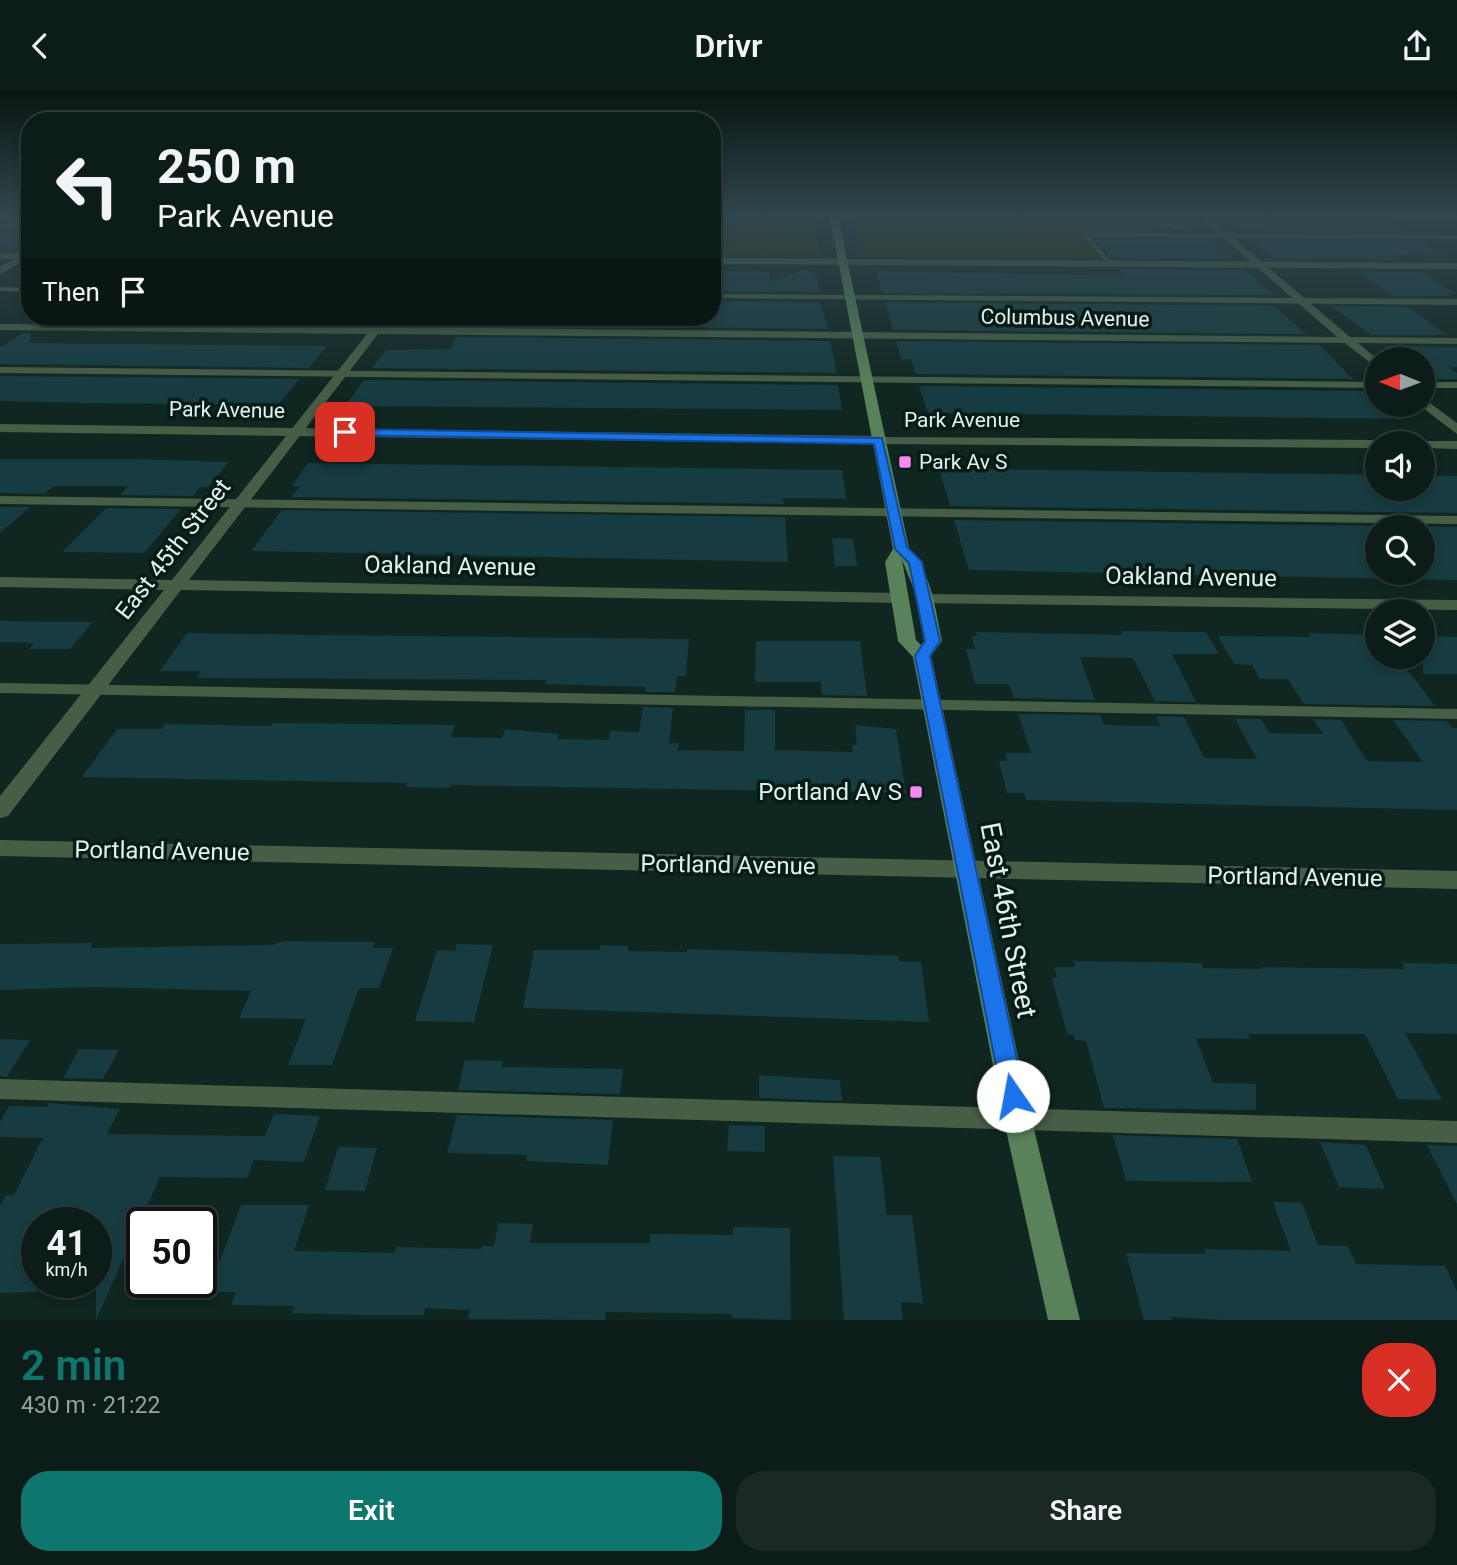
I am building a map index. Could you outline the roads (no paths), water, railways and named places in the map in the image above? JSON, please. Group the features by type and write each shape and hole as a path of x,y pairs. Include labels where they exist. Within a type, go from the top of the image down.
{"main road":[{"name":"East 46th Street","path":"846,275 901,549 916,562 933,641 922,656"},
{"name":"East 46th Street","path":"901,549 893,562 907,641 922,656 1018,1121 1065,1320"}],"street":[{"path":"1275,275 1365,355"},
{"name":"East 45th Street","path":"0,811 379,326"},
{"name":"Columbus Avenue","path":"0,327 1457,341"},
{"path":"1435,412 1457,431"},
{"name":"Park Avenue","path":"0,428 1365,444"},
{"path":"1435,444 1457,445"},
{"name":"Oakland Avenue","path":"0,582 899,598"},
{"name":"Oakland Avenue","path":"924,599 1457,605"},
{"name":"Portland Avenue","path":"0,848 1457,880"}],"lane":[{"path":"0,289 21,289"},
{"path":"721,296 850,297 923,293 1457,302"},
{"path":"0,369 1365,384"},
{"path":"1435,385 1457,385"},
{"path":"0,500 1457,520"},
{"path":"0,688 1457,714"},
{"path":"0,1089 1457,1132"}],"place":[{"name":"Park Av S","path":"905,462"},
{"name":"Portland Av S","path":"916,792"}]}
